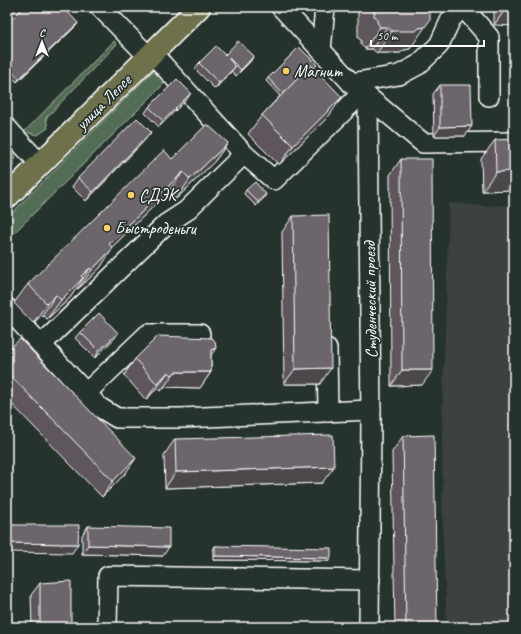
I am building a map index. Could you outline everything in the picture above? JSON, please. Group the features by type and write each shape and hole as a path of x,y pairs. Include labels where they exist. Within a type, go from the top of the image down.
{"main road":[{"name":"улица Лепсе","path":"7,197 198,7"}],"street":[{"path":"100,7 150,55 244,154 274,180 356,88 399,75 418,65 439,45 451,19 463,7 489,37 489,96"},
{"name":"Студенческий проезд","path":"281,7 368,101 374,144 369,627"},
{"path":"321,50 325,7"},
{"path":"356,88 422,143 514,142"},
{"path":"7,128 40,164"},
{"path":"41,345 166,224 186,211 244,154"},
{"path":"7,308 99,407 117,418 181,418 371,410"},
{"path":"86,393 148,334 200,334"},
{"path":"327,335 328,412"},
{"path":"107,627 108,576 370,580"}],"shaded area":[{"path":"449,203 486,206 514,205 514,627 447,627 443,539 442,426"}],"green space":[{"path":"114,41 117,44 46,118 48,128 38,135 24,132"},
{"path":"160,64 172,76 7,240 7,218"},
{"path":"12,148 14,165 7,174 7,153"}],"building":[{"path":"7,7 18,7 7,18"},
{"path":"24,7 63,7 78,23 19,79 7,66 7,24"},
{"path":"374,7 430,7 430,20 425,27 419,28 416,31 392,31 387,27 380,27 377,22 377,18 374,16"},
{"path":"238,41 254,56 241,70 229,58 235,67 219,83 199,63 216,46 225,55"},
{"path":"299,47 317,65 314,68 311,65 283,94 268,78"},
{"path":"311,65 342,97 293,146 262,115"},
{"path":"177,79 191,93 163,121 149,107"},
{"path":"440,85 471,85 472,126 440,127"},
{"path":"137,118 151,132 93,192 78,178"},
{"path":"207,124 228,143 190,179 183,172 109,244 113,248 92,270 90,268 81,276 83,278 61,300 56,295 47,304 28,284 164,150 172,159"},
{"path":"514,139 514,171 496,172 495,140"},
{"path":"401,159 432,159 433,370 402,370"},
{"path":"255,182 266,194 258,202 246,190"},
{"path":"329,215 331,368 295,369 293,216"},
{"path":"99,313 118,333 99,351 80,332"},
{"path":"158,336 212,338 215,341 216,348 211,350 211,372 175,372 172,375 168,372 157,384 135,359"},
{"path":"20,339 136,458 113,481 7,372 7,351"},
{"path":"333,435 334,467 176,472 175,439"},
{"path":"434,435 437,627 406,627 403,436"},
{"path":"7,525 79,525 78,544 7,543"},
{"path":"88,526 169,528 169,547 88,545"},
{"path":"215,546 331,548 331,558 215,556"},
{"path":"71,581 71,627 40,627 40,583"},
{"path":"198,625 259,625 259,627 198,627"}],"place":[{"name":"Магнит","path":"286,71"},
{"name":"СДЭК","path":"131,195"},
{"name":"Быстроденьги","path":"107,228"}]}
